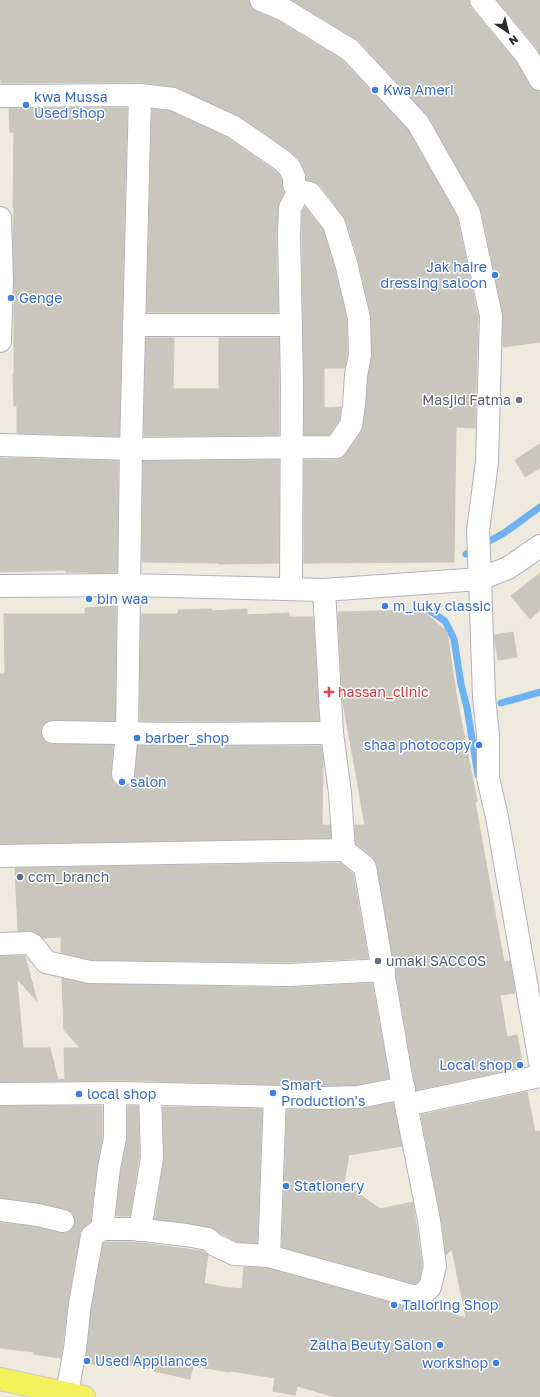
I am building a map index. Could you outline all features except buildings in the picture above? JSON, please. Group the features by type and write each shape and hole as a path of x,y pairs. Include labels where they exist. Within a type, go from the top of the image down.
{"main road":[{"path":"0,1379 76,1395"}],"street":[{"path":"261,0 283,9 350,50 418,123 469,214 492,316 487,462 478,531 484,696 488,735 488,778 497,817 540,1062"},
{"path":"482,0 527,56 540,78"},
{"path":"123,774 127,733 131,449 140,95"},
{"path":"0,96 140,95 173,99 234,128 283,161 290,168 294,177 294,185 299,191 310,193 334,224 346,262 360,318 360,355 356,375 351,425 336,447 131,449 0,445"},
{"path":"291,589 292,384 289,235 290,208 299,191"},
{"path":"0,218 2,280 0,341"},
{"path":"134,325 291,325"},
{"path":"0,586 130,585 324,590 508,568 540,546"},
{"path":"324,590 332,733 340,793 344,850"},
{"path":"53,732 332,733"},
{"path":"0,856 344,850 365,867 405,1097 429,1220 435,1266 430,1287 424,1293 416,1297 269,1256 234,1254 215,1245 208,1239 186,1234 140,1230 102,1229 92,1236 80,1304 75,1349 76,1395"},
{"path":"1,939 29,943 34,945 46,962 90,972 289,975 384,970"},
{"path":"0,1094 115,1093 275,1098 358,1096 405,1097 540,1076"},
{"path":"102,1229 109,1168 115,1138 115,1093"},
{"path":"140,1230 152,1158 150,1094"},
{"path":"269,1256 275,1098"},
{"path":"0,1210 38,1215 63,1221"}],"waterway":[{"path":"466,554 504,533 540,507"},
{"path":"426,608 445,621 454,639 478,775"},
{"path":"501,703 540,692"}],"place":[{"name":"Kwa Ameri","path":"375,90"},
{"name":"kwa Mussa Used shop","path":"26,105"},
{"name":"Jak haire dressing saloon","path":"495,275"},
{"name":"Genge","path":"11,298"},
{"name":"Masjid Fatma","path":"519,400"},
{"name":"bin waa","path":"89,599"},
{"name":"m_luky classic","path":"385,606"},
{"name":"hassan_clinic","path":"329,692"},
{"name":"barber_shop","path":"137,738"},
{"name":"shaa photocopy","path":"479,745"},
{"name":"salon","path":"122,782"},
{"name":"ccm_branch","path":"20,877"},
{"name":"umaki SACCOS","path":"378,961"},
{"name":"Local shop","path":"520,1065"},
{"name":"Smart Production's","path":"273,1093"},
{"name":"local shop","path":"79,1094"},
{"name":"Stationery","path":"286,1186"},
{"name":"Tailoring Shop","path":"394,1305"},
{"name":"Zalha Beuty Salon","path":"440,1345"},
{"name":"Used Appliances","path":"87,1361"},
{"name":"workshop","path":"496,1363"}]}
